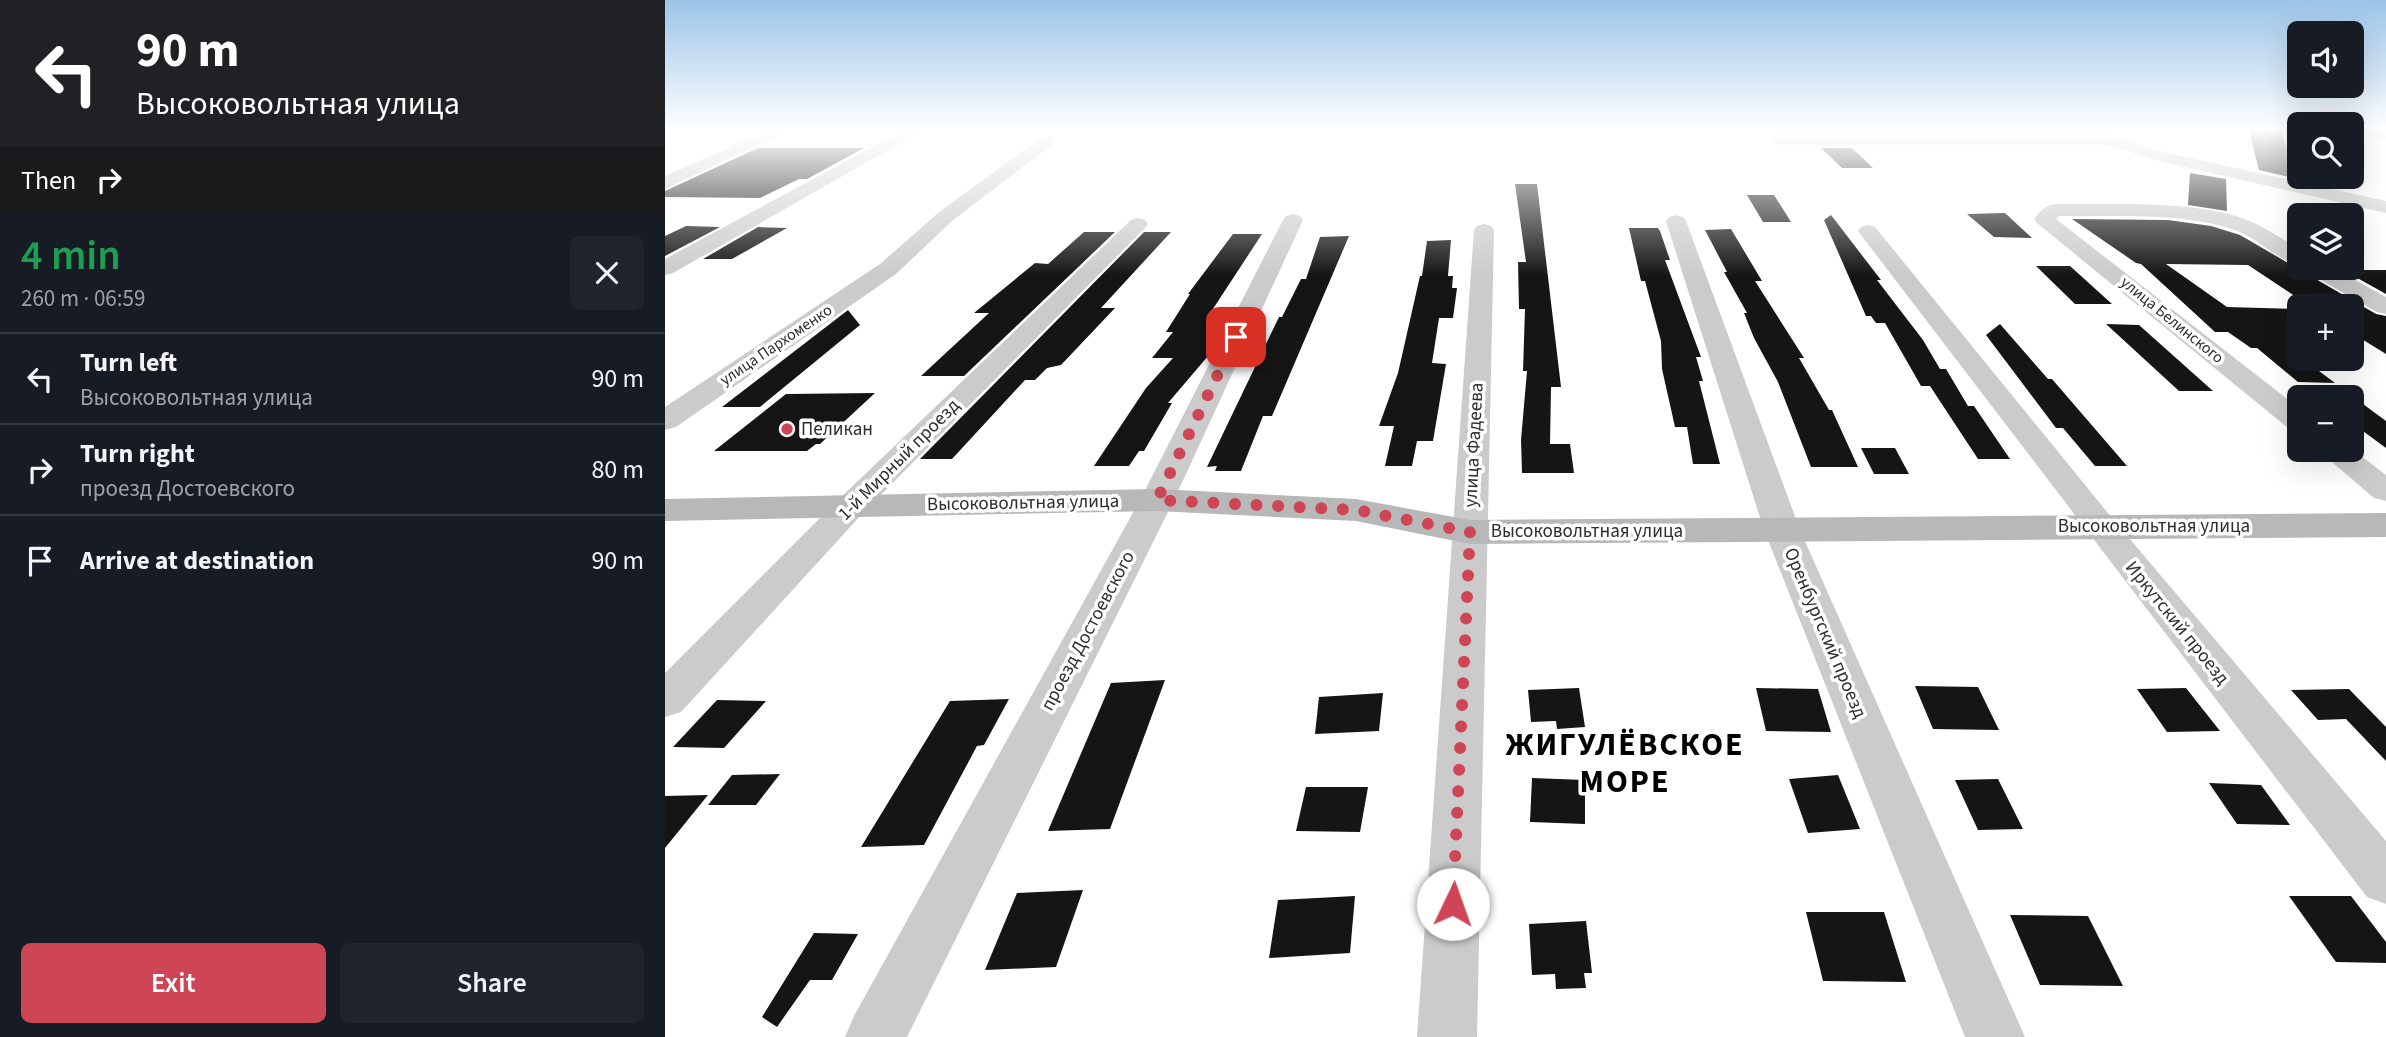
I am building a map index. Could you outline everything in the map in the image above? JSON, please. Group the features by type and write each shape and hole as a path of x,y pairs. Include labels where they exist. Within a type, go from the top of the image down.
{"street":[{"path":"665,268 826,179"},
{"name":"улица Пархоменко","path":"665,421 888,269 912,243 994,179"},
{"path":"2263,179 2386,207"},
{"name":"улица Белинского","path":"2287,251 2244,226 2181,213 2054,210 2044,219 2287,412"},
{"name":"проезд Достоевского","path":"875,1037 1157,500 1293,220"},
{"name":"Оренбургский проезд","path":"1676,221 1782,530 1996,1037"},
{"name":"1-й Мирный проезд","path":"665,700 850,508 1138,223"},
{"name":"улица Фадеева","path":"1447,1037 1484,230"},
{"name":"Иркутский проезд","path":"1868,231 2099,526 2386,880"},
{"path":"2338,280 2386,307"},
{"path":"2350,462 2386,491"},
{"name":"Высоковольтная улица","path":"665,510 1157,500 1356,510 1470,532 2386,525"}],"building":[{"path":"690,179 798,179 760,198 665,197 665,191"},
{"path":"2190,179 2226,179 2227,211 2188,205"},
{"path":"1515,184 1537,184 1561,387 1551,387 1550,444 1570,444 1574,473 1522,473 1521,440 1527,371 1523,371 1525,309 1519,309 1518,262 1526,262"},
{"path":"1747,195 1774,195 1791,222 1763,222"},
{"path":"2005,213 2032,238 1994,237 1967,214"},
{"path":"1831,215 1881,280 1877,280 1923,340 1940,369 1946,369 1968,406 1974,406 2010,459 1978,459 1930,386 1921,386 1885,323 1876,323 1871,316 1866,316 1824,220"},
{"path":"2072,219 2168,220 2211,226 2240,235 2287,262 2287,280 2317,280 2342,294 2292,294 2248,265 2166,264 2227,307 2287,309 2287,371 2319,371 2335,383 2298,382 2257,348 2251,348 2228,332 2215,332 2141,264"},
{"path":"686,226 720,227 665,256 665,236"},
{"path":"758,227 787,228 732,259 703,259"},
{"path":"1629,228 1658,228 1660,231 1670,260 1665,260 1701,357 1696,357 1703,381 1699,381 1720,464 1693,464 1687,427 1675,427 1662,369 1661,341 1645,281 1641,281"},
{"path":"1731,229 1762,281 1755,281 1804,358 1799,358 1829,410 1832,410 1858,467 1811,467 1778,382 1754,338 1744,313 1747,313 1705,230"},
{"path":"1084,232 1115,232 964,376 921,376 989,313 974,313 1035,263 1048,264"},
{"path":"1144,232 1171,232 1101,308 1115,308 1061,365 1047,368 1035,380 1025,380 952,459 920,459"},
{"path":"1233,234 1262,234 1207,318 1215,318 1210,327 1225,327 1214,349 1168,403 1172,403 1144,451 1139,451 1129,466 1094,466 1146,388 1173,358 1152,358 1173,332 1166,332 1188,294"},
{"path":"1349,236 1272,416 1263,416 1241,471 1215,471 1217,466 1207,467 1279,317 1282,317 1301,279 1306,279 1320,237"},
{"path":"1451,240 1448,276 1453,276 1452,288 1457,288 1453,318 1439,318 1432,363 1446,364 1433,441 1417,441 1412,466 1385,466 1394,426 1379,426 1398,373 1422,276 1427,241"},
{"path":"2036,266 2070,266 2112,304 2075,304"},
{"path":"2364,270 2386,270 2386,294 2361,280 2364,280"},
{"path":"2364,307 2386,316 2386,354 2364,340"},
{"path":"848,310 860,325 760,407 722,407"},
{"path":"2000,324 2127,466 2095,466 2063,428 2056,428 1986,335"},
{"path":"2106,324 2139,325 2213,391 2179,391"},
{"path":"875,393 820,444 807,451 714,451 786,394"},
{"path":"2364,405 2386,421 2386,448 2364,432"},
{"path":"1861,448 1895,448 1909,474 1874,474"},
{"path":"1165,680 1110,829 1048,831 1111,683"},
{"path":"1915,686 1978,687 1999,730 1933,729"},
{"path":"1579,688 1585,727 1557,729 1556,721 1531,722 1528,690"},
{"path":"1756,688 1818,689 1831,732 1766,731"},
{"path":"2186,688 2220,731 2167,732 2137,689"},
{"path":"2349,689 2386,727 2386,761 2346,719 2318,720 2291,690"},
{"path":"1383,693 1379,731 1315,734 1319,697"},
{"path":"1009,699 984,745 977,746 924,845 861,847 950,701"},
{"path":"717,700 766,701 724,748 673,747"},
{"path":"780,774 756,805 708,805 732,775"},
{"path":"1838,775 1860,829 1808,833 1789,779"},
{"path":"1532,778 1585,780 1585,824 1530,822"},
{"path":"1998,779 2023,829 1978,830 1955,780"},
{"path":"2209,783 2261,785 2290,825 2237,824"},
{"path":"1306,787 1368,787 1360,832 1296,831"},
{"path":"708,795 665,848 665,796"},
{"path":"1083,890 1056,967 985,970 1017,893"},
{"path":"1355,896 1350,953 1269,958 1278,900"},
{"path":"2289,896 2351,896 2386,942 2386,963 2336,962"},
{"path":"1806,912 1884,912 1906,982 1823,981"},
{"path":"2010,915 2088,916 2123,986 2040,985"},
{"path":"1586,921 1592,973 1584,973 1586,988 1556,989 1555,974 1532,975 1529,924"},
{"path":"814,933 858,934 832,980 810,980 777,1027 762,1017"}],"place":[{"name":"Пеликан","path":"787,429"}],"district":[{"name":"ЖИГУЛЁВСКОЕ МОРЕ","path":"1625,764"}],"route":[{"path":"1236,337 1157,500 1356,510 1470,532 1453,904"}]}
